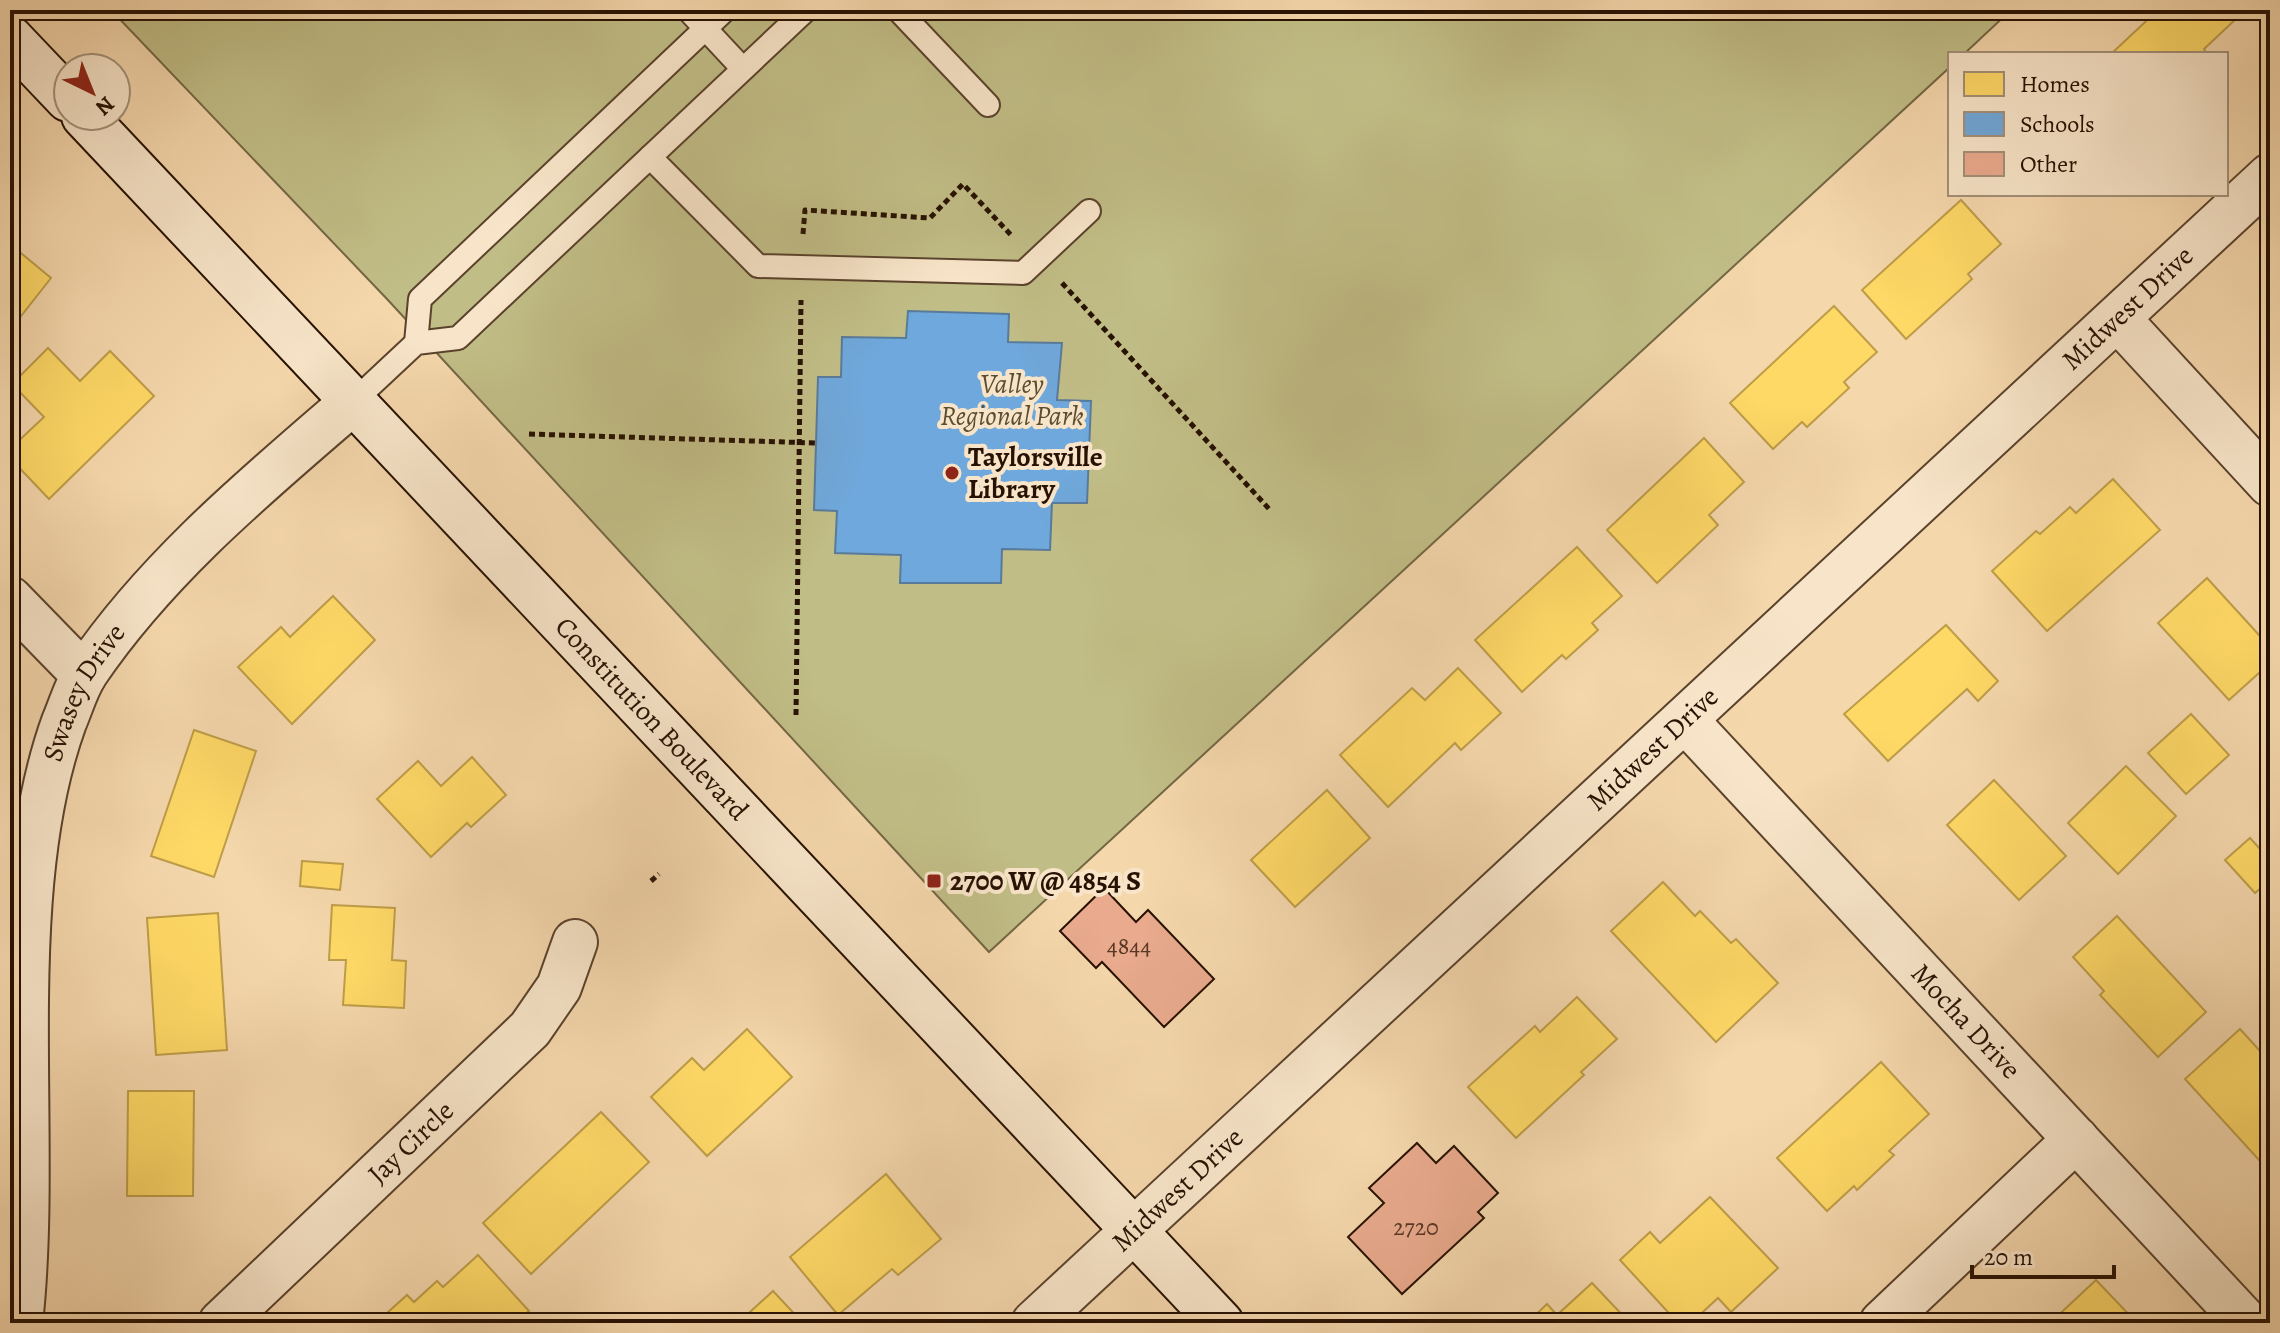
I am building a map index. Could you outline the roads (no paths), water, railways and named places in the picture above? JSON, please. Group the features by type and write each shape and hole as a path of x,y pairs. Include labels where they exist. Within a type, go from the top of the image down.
{"street":[{"path":"10,38 52,82"},
{"name":"Constitution Boulevard","path":"99,132 751,828 1221,1323"},
{"name":"Midwest Drive","path":"1034,1323 2270,176"},
{"path":"2118,319 2270,484"},
{"name":"Swasey Drive","path":"20,1323 17,1104 23,917 32,829 50,753 84,675 169,570 262,481 354,401"},
{"path":"10,599 84,675"},
{"name":"Mocha Drive","path":"1685,720 2247,1323"},
{"name":"Jay Circle","path":"221,1323 530,1029 559,987 575,942"},
{"path":"1882,1323 2076,1139"}],"lane":[{"path":"688,10 743,69"},
{"path":"416,343 420,299 725,10"},
{"path":"354,401 416,343 458,338 806,10"},
{"path":"898,10 988,105"},
{"path":"650,157 758,266 1023,273 1089,211"}],"place":[{"name":"Taylorsville Library","path":"952,473"},
{"name":"2700 W @ 4854 S","path":"934,881"}],"park label":[{"name":"Valley Regional Park","path":"1012,400"}]}
